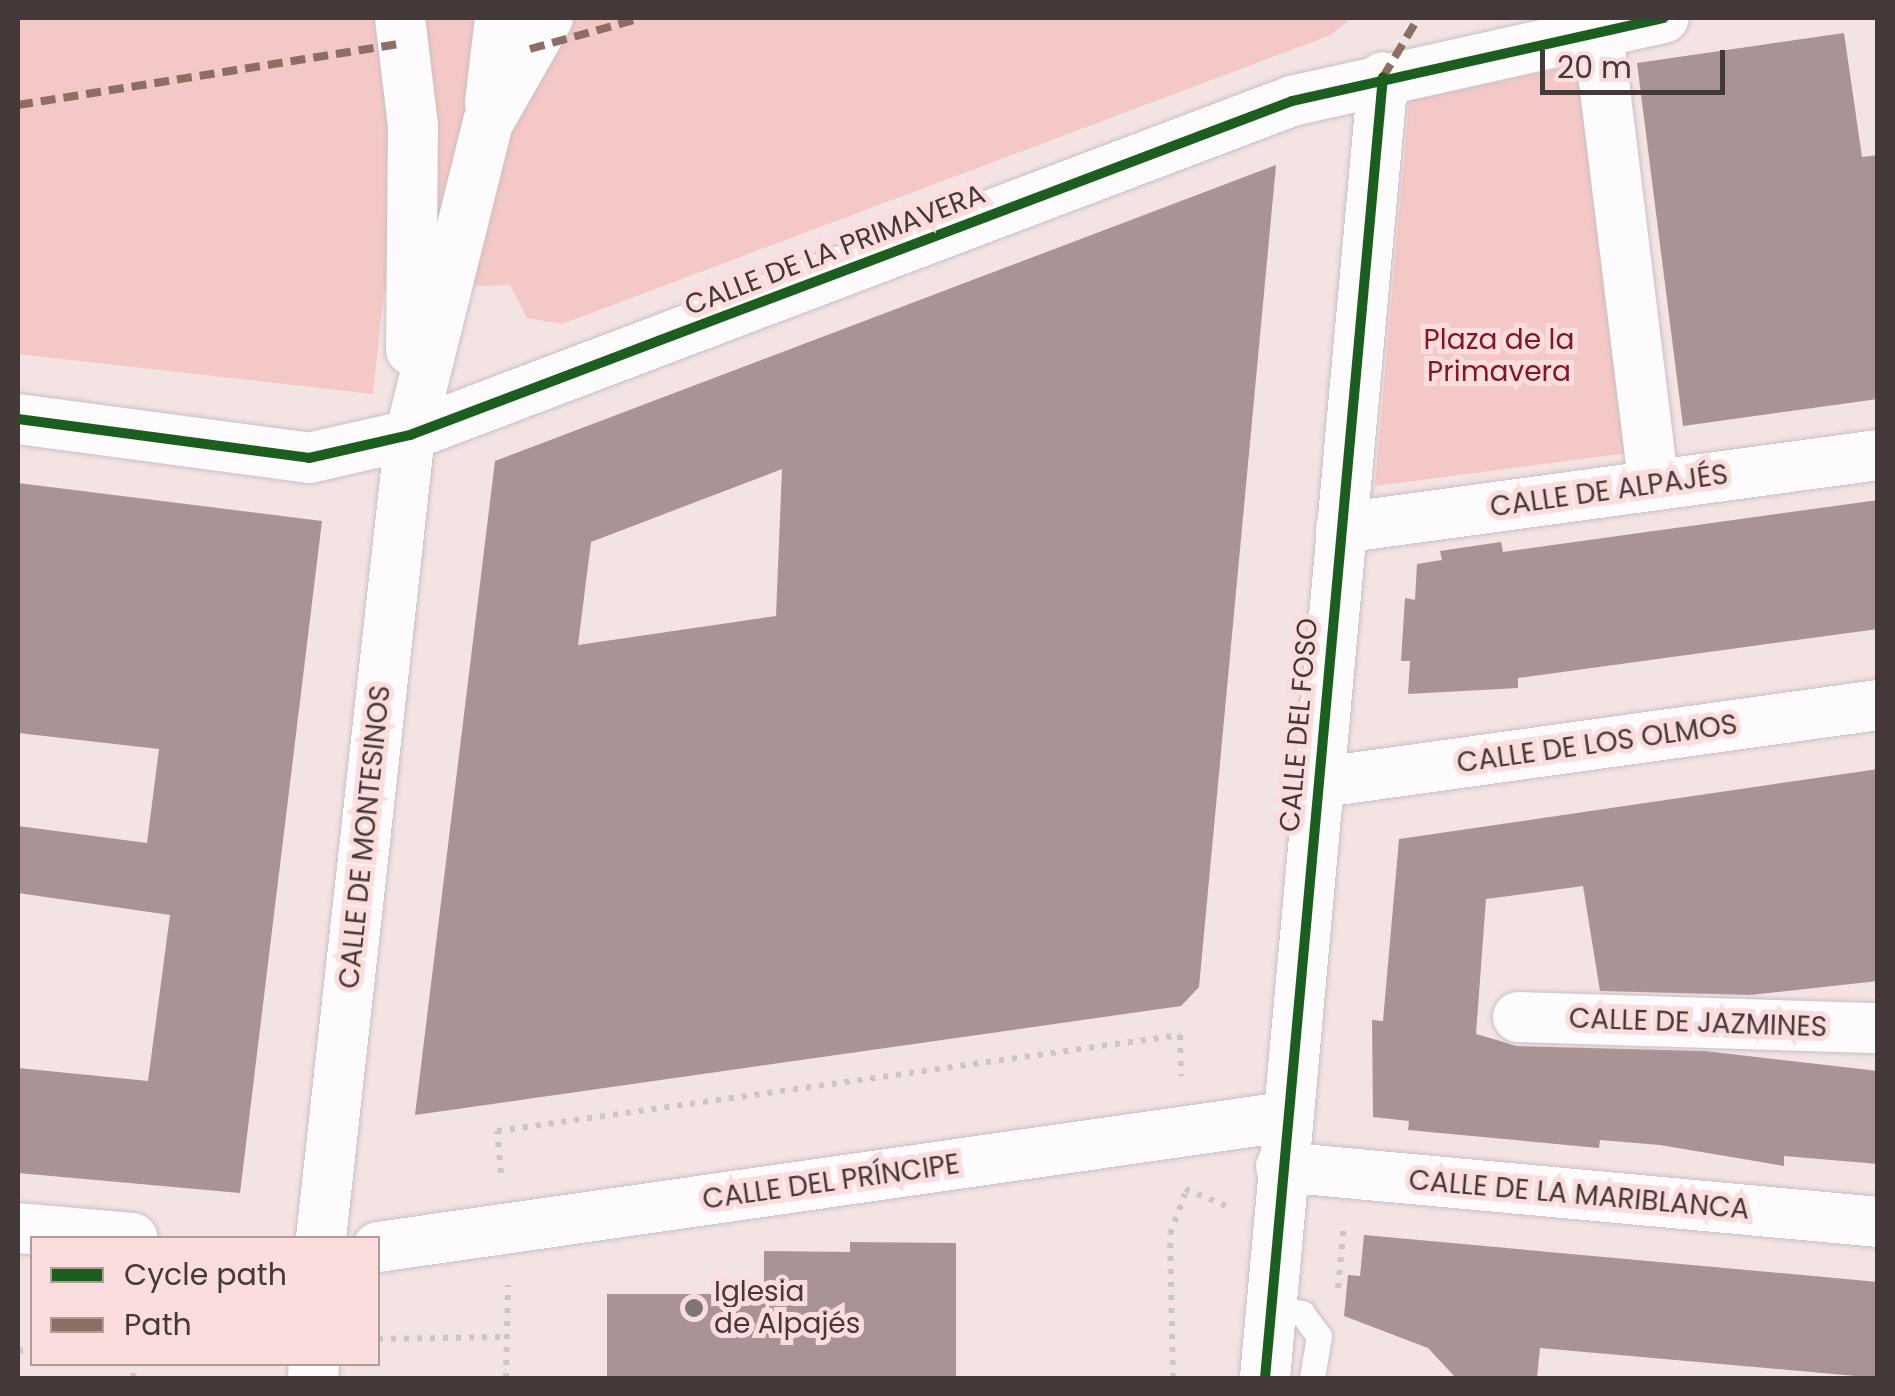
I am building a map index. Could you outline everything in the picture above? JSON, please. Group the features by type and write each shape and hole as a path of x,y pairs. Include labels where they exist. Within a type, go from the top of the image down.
{"street":[{"name":"CALLE DE MONTESINOS","path":"321,1236 410,435 413,126 400,18"},
{"name":"CALLE DE MONTESINOS","path":"410,435 488,123 500,18"},
{"name":"CALLE DE MONTESINOS","path":"488,123 548,18"},
{"name":"CALLE DE LA PRIMAVERA","path":"18,419 309,458 410,435 1292,102 1382,77 1664,18"},
{"path":"1598,32 1654,486"},
{"name":"CALLE DEL FOSO","path":"1265,1378 1382,77"},
{"name":"CALLE DE ALPAJÉS","path":"1341,528 1878,455"},
{"name":"CALLE DE LOS OLMOS","path":"1316,783 1878,705"},
{"name":"CALLE DE JAZMINES","path":"1518,1018 1878,1028"},
{"name":"CALLE DEL PRÍNCIPE","path":"380,1247 1286,1117"},
{"name":"CALLE DE LA MARIBLANCA","path":"1281,1168 1878,1222"},
{"path":"18,1228 110,1236"}],"lane":[{"path":"1272,1307 1302,1313 1319,1336 1312,1378"}],"path":[{"path":"1319,1336 1338,1292 1350,1174"},
{"path":"1173,1378 1170,1234 1185,1194"},
{"path":"380,1339 508,1337"}],"green space":[{"path":"18,18 1351,18 1331,35 562,324 527,318 510,285 384,290 373,394 18,354"},
{"name":"Plaza de la Primavera","path":"1576,65 1627,453 1375,486 1409,101"}],"building":[{"path":"1844,33 1862,157 1878,155 1878,399 1683,426 1637,63"},
{"path":"1276,165 1199,987 1181,1006 415,1115 495,461","holes":["782,469 776,616 578,645 591,542"]},
{"path":"18,483 322,521 240,1193 18,1173 18,1068 148,1081 170,915 18,893 18,826 147,843 159,749 18,733"},
{"path":"1878,500 1878,629 1518,678 1518,688 1408,694 1410,661 1401,661 1405,598 1415,600 1417,564 1442,560 1440,551 1501,542 1503,552"},
{"path":"1878,769 1878,981 1750,995 1600,991 1583,886 1486,899 1476,1034 1517,1046 1705,1051 1878,1071 1878,1164 1784,1156 1784,1166 1660,1145 1600,1140 1599,1148 1408,1130 1409,1121 1373,1117 1372,1020 1383,1021 1399,839"},
{"path":"1364,1235 1878,1282 1878,1378 1540,1348 1537,1378 1456,1378 1428,1348 1344,1316 1348,1275 1360,1276"},
{"path":"850,1242 956,1243 956,1378 607,1378 607,1294 764,1294 764,1251 850,1252"}],"marked path":[{"path":"530,49 641,18"},
{"path":"1383,77 1418,18"},
{"path":"18,105 403,43"}],"cycle path":[{"path":"18,419 309,458 410,435 1292,101 1664,18"},
{"path":"1265,1378 1383,77"}],"place":[{"name":"Iglesia de Alpajés","path":"694,1308"}]}
